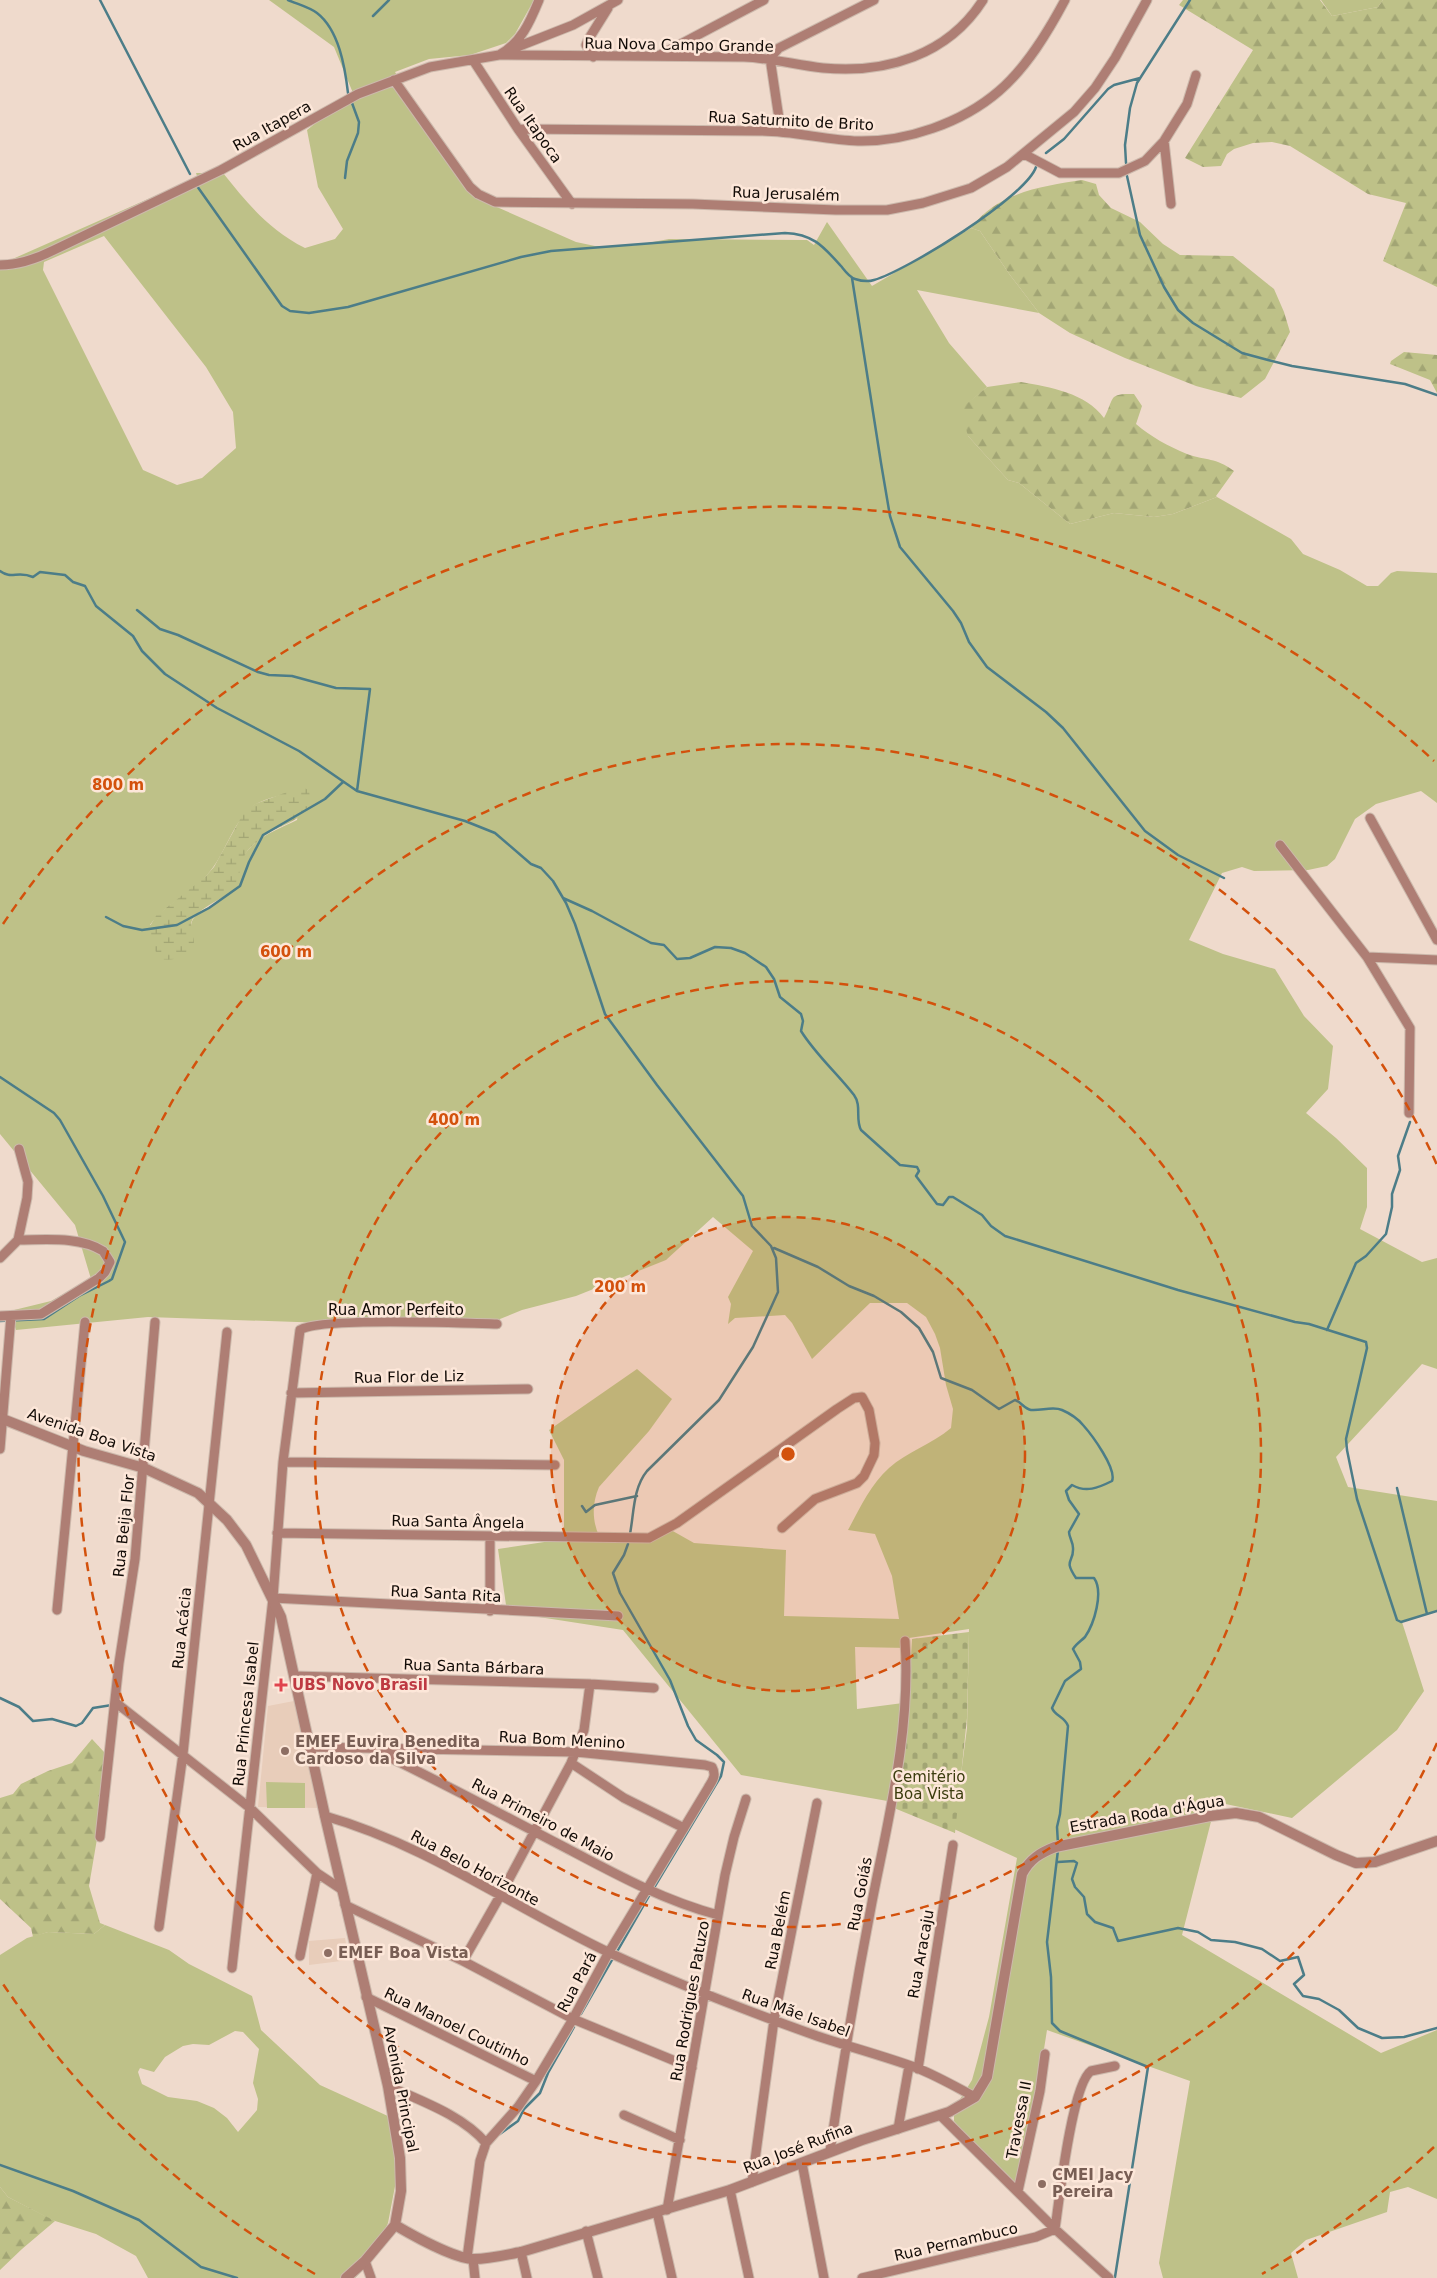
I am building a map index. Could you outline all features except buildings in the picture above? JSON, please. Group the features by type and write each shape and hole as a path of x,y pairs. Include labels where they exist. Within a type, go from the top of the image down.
{"street":[{"name":"Rua Itapera","path":"0,265 24,261 54,250 221,170 358,94 430,67 499,55 508,50 529,23 539,0"},
{"path":"657,57 764,0"},
{"path":"781,132 770,58 778,48 874,0"},
{"name":"Rua Nova Campo Grande","path":"499,55 770,58 797,65 827,68 892,65 916,58 941,44 963,26 983,0"},
{"name":"Rua Saturnito de Brito","path":"518,129 781,132 858,141 898,138 936,126 969,111 998,92 1020,69 1038,45 1066,0"},
{"name":"Rua Jerusalém","path":"394,80 470,187 478,194 495,202 692,204 836,210 887,210 924,202 971,188 1007,167 1024,154 1074,112 1095,88 1115,58 1147,0"},
{"path":"508,50 573,25 614,2"},
{"path":"593,57 586,45 614,2"},
{"name":"Rua Itapoca","path":"473,60 518,129 572,204"},
{"path":"1024,154 1060,173 1119,173 1146,161 1164,141 1187,104 1196,75"},
{"path":"1164,141 1171,204"},
{"path":"1370,818 1437,940"},
{"path":"1280,845 1367,957 1410,1028 1409,1113"},
{"path":"1367,957 1437,960"},
{"path":"0,1258 18,1240 28,1192 27,1175 20,1149"},
{"path":"0,1316 35,1316 45,1312 99,1278 105,1272 110,1262 109,1257 103,1251 83,1243 58,1240 18,1240"},
{"path":"0,1449 10,1316"},
{"path":"57,1610 72,1446 86,1322"},
{"name":"Rua Beija Flor","path":"100,1837 115,1702 135,1559 155,1322"},
{"name":"Rua Amor Perfeito","path":"299,1334 300,1330 310,1326 338,1323 497,1324"},
{"name":"Rua Acácia","path":"159,1927 182,1754 227,1332"},
{"name":"Rua Princesa Isabel","path":"232,1968 273,1598 283,1462 299,1334"},
{"name":"Rua Flor de Liz","path":"291,1393 528,1389"},
{"name":"Rua Santa Ângela","path":"277,1533 638,1539 654,1536 677,1524 812,1425 854,1398 862,1398 869,1410 875,1443 874,1456 864,1476 857,1483 815,1499 782,1528"},
{"name":"Avenida Boa Vista","path":"2,1419 72,1446 144,1468 173,1480"},
{"path":"283,1462 555,1465"},
{"name":"Avenida Principal","path":"173,1480 210,1502 236,1530 246,1545 281,1617 324,1816 388,2086 401,2180 396,2225"},
{"path":"490,1537 490,1611"},
{"name":"Rua Santa Rita","path":"273,1598 490,1611 618,1616"},
{"name":"Rua Goiás","path":"830,2152 846,2046 897,1781 907,1681 905,1640"},
{"name":"Rua Santa Bárbara","path":"294,1676 590,1684 654,1688"},
{"path":"463,1961 571,1763 584,1730 590,1684"},
{"path":"115,1702 250,1808 317,1873 341,1889"},
{"name":"Rua Bom Menino","path":"310,1747 576,1752 705,1764 712,1767 714,1776 684,1828"},
{"name":"Rua Primeiro de Maio","path":"372,1749 426,1775 646,1890 687,1906 718,1915"},
{"path":"571,1763 624,1798 684,1828"},
{"name":"Rua Rodrigues Patuzo","path":"662,2211 680,2140 703,1994 729,1854 746,1799"},
{"name":"Rua Belém","path":"752,2182 774,2020 817,1803"},
{"name":"Estrada Roda d'Água","path":"1031,1860 1044,1851 1060,1846 1210,1816 1236,1814 1248,1814 1269,1821 1356,1863 1375,1862 1437,1841"},
{"name":"Rua Belo Horizonte","path":"324,1816 388,1838 431,1858 609,1952"},
{"name":"Rua Pará","path":"486,2143 518,2107 536,2081 573,2019 609,1952 684,1828"},
{"name":"Rua Aracaju","path":"913,2067 952,1845"},
{"name":"Rua José Rufina","path":"470,2258 521,2252 662,2211 730,2190 830,2152 958,2109 975,2096 987,2077 1019,1888 1022,1874 1031,1860"},
{"path":"300,1956 317,1873"},
{"path":"345,1905 463,1961 573,2019 692,2068"},
{"name":"Rua Mãe Isabel","path":"609,1952 703,1994 846,2046 913,2067 975,2096"},
{"name":"Rua Manoel Coutinho","path":"366,1997 536,2081"},
{"name":"Travessa II","path":"1018,2191 1040,2091 1045,2054"},
{"path":"1054,2229 1075,2104 1084,2080 1091,2071 1115,2066"},
{"path":"898,2129 913,2067"},
{"path":"388,2086 442,2110 473,2130 486,2143 480,2162 470,2258 475,2278"},
{"path":"940,2115 1054,2229 1110,2278"},
{"path":"624,2116 680,2140"},
{"path":"802,2163 824,2278"},
{"path":"730,2190 750,2278"},
{"path":"662,2211 672,2278"},
{"path":"346,2278 396,2225 423,2240 470,2258"},
{"name":"Rua Pernambuco","path":"862,2278 1036,2237 1054,2229"},
{"path":"586,2232 598,2278"},
{"path":"521,2252 527,2278"},
{"path":"365,2260 371,2278"}],"shaded area":[{"name":"EMEF Euvira Benedita Cardoso da Silva","path":"294,1701 319,1808 258,1807 268,1706"},
{"name":"EMEF Boa Vista","path":"345,1938 349,1960 309,1965 309,1941"}],"green space":[{"path":"269,0 534,0 515,34 506,43 470,55 429,59 395,72 462,181 490,204 576,242 595,246 631,246 669,239 807,240 814,245 827,222 872,286 971,228 980,231 1039,313 917,290 949,343 987,387 966,405 968,436 1008,480 1019,483 1070,524 1114,513 1154,517 1173,514 1217,497 1291,539 1303,554 1340,570 1367,586 1378,586 1391,573 1397,571 1437,573 1437,803 1421,791 1376,804 1355,819 1335,859 1327,866 1308,870 1254,871 1242,867 1222,873 1189,940 1223,954 1275,969 1304,1016 1333,1046 1328,1089 1306,1113 1336,1138 1367,1168 1367,1207 1360,1229 1422,1262 1437,1258 1437,1369 1422,1364 1336,1457 1348,1487 1437,1501 1437,1611 1402,1622 1424,1691 1397,1730 1292,1818 1216,1802 1182,1935 1381,2053 1437,2030 1437,2199 1408,2187 1390,2192 1387,2212 1306,2240 1291,2253 1298,2278 1163,2278 1159,2263 1190,2081 1047,2030 1022,2188 980,2154 954,2121 954,2109 972,2080 989,2017 1017,1858 954,1829 967,1728 969,1629 909,1638 907,1648 855,1647 857,1709 903,1703 893,1802 741,1775 623,1630 507,1612 498,1549 564,1539 564,1460 549,1430 637,1369 672,1399 649,1431 599,1487 594,1511 595,1524 599,1536 640,1539 671,1530 694,1543 786,1550 784,1616 899,1619 892,1576 875,1534 848,1530 866,1497 889,1468 951,1428 953,1409 946,1385 940,1348 926,1317 907,1303 870,1303 812,1359 792,1323 785,1315 735,1318 728,1324 731,1304 728,1297 753,1251 713,1217 666,1260 576,1296 522,1310 500,1319 500,1329 148,1317 16,1330 10,1311 51,1301 91,1279 75,1225 0,1134 0,260 8,261 182,184 197,176 196,173 223,173 269,224 305,248 335,239 343,229 318,187 307,130 353,93 334,47","holes":["104,236 206,367 233,412 236,448 202,478 177,485 143,470 43,270 44,262","303,787 297,820 260,839 248,850 243,857 231,887 221,900 201,911 193,919 191,925 150,925 163,911 200,882 214,867 245,813 264,800"]},
{"path":"1183,0 1320,0 1332,16 1378,7 1383,0 1437,0 1437,287 1383,261 1406,203 1368,194 1290,146 1272,142 1253,143 1234,149 1227,154 1221,166 1203,167 1185,158 1253,50 1179,5"},
{"path":"1321,0 1383,0 1378,7 1332,16"},
{"path":"1082,180 1096,184 1099,195 1111,208 1140,222 1163,244 1180,255 1233,256 1274,289 1290,332 1265,379 1241,398 1196,386 1125,358 1070,333 1039,313 980,231 971,228 981,216 1007,199 1051,185"},
{"path":"1404,352 1437,355 1437,393 1430,380 1390,364 1391,361"},
{"path":"1021,382 1067,392 1088,403 1104,418 1113,398 1119,395 1134,394 1142,406 1136,424 1142,429 1180,451 1216,461 1234,471 1217,497 1173,514 1154,517 1114,513 1070,524 1019,483 1008,480 968,436 962,415 965,405 987,387"},
{"path":"303,786 309,791 310,800 304,812 299,817 267,834 248,850 244,856 238,880 233,889 202,910 192,920 191,927 194,944 183,955 175,959 159,959 150,938 150,926 156,916 205,877 214,867 244,812 255,804"},
{"name":"Cemitério Boa Vista","path":"969,1632 967,1718 955,1833 894,1808 907,1722 912,1639"},
{"path":"92,1739 104,1752 107,1780 89,1886 100,1923 105,1925 94,1934 48,1932 33,1937 31,1928 0,1899 0,1798 13,1794 21,1784 48,1771 72,1763"},
{"path":"266,1782 305,1783 305,1808 267,1808"},
{"path":"105,1925 169,1950 189,1964 252,1996 261,2030 320,2085 390,2117 397,2149 396,2181 388,2223 371,2262 355,2278 148,2278 136,2256 96,2234 52,2220 8,2197 0,2187 0,1955 27,1938 48,1932 94,1934","holes":["235,2031 243,2032 259,2049 253,2083 258,2099 257,2110 238,2132 227,2118 214,2108 197,2101 168,2097 142,2084 138,2072 140,2068 154,2072 165,2057 183,2046 193,2044 209,2045"]},
{"path":"0,2187 8,2197 55,2221 0,2270"}],"waterway":[{"path":"100,0 190,174"},
{"path":"288,0 317,13 331,29 343,61 348,93"},
{"path":"373,16 389,0"},
{"path":"1126,163 1125,145 1130,108 1137,83 1190,0"},
{"path":"1046,153 1064,139 1108,89 1114,85 1140,78"},
{"path":"345,178 347,161 358,133 359,122 352,103"},
{"path":"197,186 282,306 290,311 309,313 348,307 521,257 551,251 785,233 803,236 817,242 851,277 862,281 872,281 911,263 989,214 1011,196 1027,180 1036,167"},
{"path":"1127,176 1140,235 1164,287 1178,310 1193,323 1242,353 1292,366 1405,384 1437,395"},
{"path":"852,278 890,516 900,547 953,611 961,623 969,642 987,667 1046,712 1063,728 1145,831 1178,855 1224,878"},
{"path":"0,571 8,575 23,574 33,577 40,572 65,575 73,582 85,586 96,606 133,636 142,651 165,674 217,708 299,751 357,791 465,821 495,833 531,864 541,868 553,881 566,903 575,924 605,1014 743,1196 752,1226 771,1246 776,1258 778,1292 753,1347 719,1400 642,1478 635,1501 630,1534"},
{"path":"137,610 160,629 178,635 258,672 269,675 292,676 336,688 370,689 357,791"},
{"path":"106,917 123,926 142,930 177,925 209,908 240,886 249,862 263,835 325,799 343,782"},
{"path":"563,898 592,911 651,943 664,945 677,959 690,958 715,947 731,948 745,953 766,967 774,979 780,997 801,1014 803,1021 801,1031 807,1040 854,1095 858,1104 858,1121 861,1130 900,1165 917,1167 919,1171 916,1176 937,1204 943,1205 949,1197 953,1197 982,1215 991,1226 1005,1236 1178,1290 1295,1322 1309,1324 1366,1342 1367,1348 1346,1439 1357,1499 1397,1620 1401,1622 1437,1611"},
{"path":"0,1077 54,1113 60,1120 103,1196 125,1242 112,1279 109,1281 79,1296 44,1319 0,1321"},
{"path":"1327,1330 1356,1263 1366,1256 1386,1234 1392,1207 1392,1194 1400,1170 1398,1156 1410,1122"},
{"path":"774,1248 818,1267 849,1286 874,1296 901,1312 919,1328 933,1352 941,1378 972,1390 999,1409 1015,1400 1031,1410 1055,1408 1065,1411 1076,1418 1097,1444 1111,1469 1112,1481 1102,1486 1082,1489 1072,1485 1066,1491 1069,1500 1079,1514 1069,1532 1073,1548 1070,1567 1076,1578 1094,1578 1097,1584 1098,1599 1097,1608 1088,1631 1085,1637 1073,1649 1080,1662 1081,1669 1065,1681 1052,1708 1068,1726 1060,1814 1057,1827 1058,1844"},
{"path":"1397,1488 1427,1614"},
{"path":"582,1506 586,1512 595,1505 637,1496"},
{"path":"628,1544 624,1555 613,1573 620,1593 670,1680 688,1726 696,1740 724,1762 721,1776 655,1886"},
{"path":"0,1698 19,1707 33,1721 52,1719 76,1726 82,1723 93,1708 112,1705"},
{"path":"1058,1850 1047,1942 1051,1977 1052,2023 1060,2031 1148,2067 1115,2277"},
{"path":"1058,1862 1074,1861 1077,1863 1072,1879 1075,1887 1084,1897 1087,1914 1095,1922 1113,1928 1118,1941 1178,1928 1198,1932 1211,1940 1235,1942 1262,1949 1280,1961 1298,1957 1304,1975 1294,1984 1303,1996 1319,1999 1339,2010 1358,2028 1382,2038 1404,2037 1437,2028"},
{"path":"618,1950 649,1896"},
{"path":"581,2014 612,1960"},
{"path":"497,2136 518,2121 524,2109 540,2093 548,2073 574,2027"},
{"path":"0,2165 73,2191 139,2220 201,2267 237,2278"}],"place":[{"name":"UBS Novo Brasil","path":"281,1685"},
{"name":"EMEF Euvira Benedita Cardoso da Silva","path":"285,1751"},
{"name":"EMEF Boa Vista","path":"328,1953"},
{"name":"CMEI Jacy Pereira","path":"1042,2184"}]}
